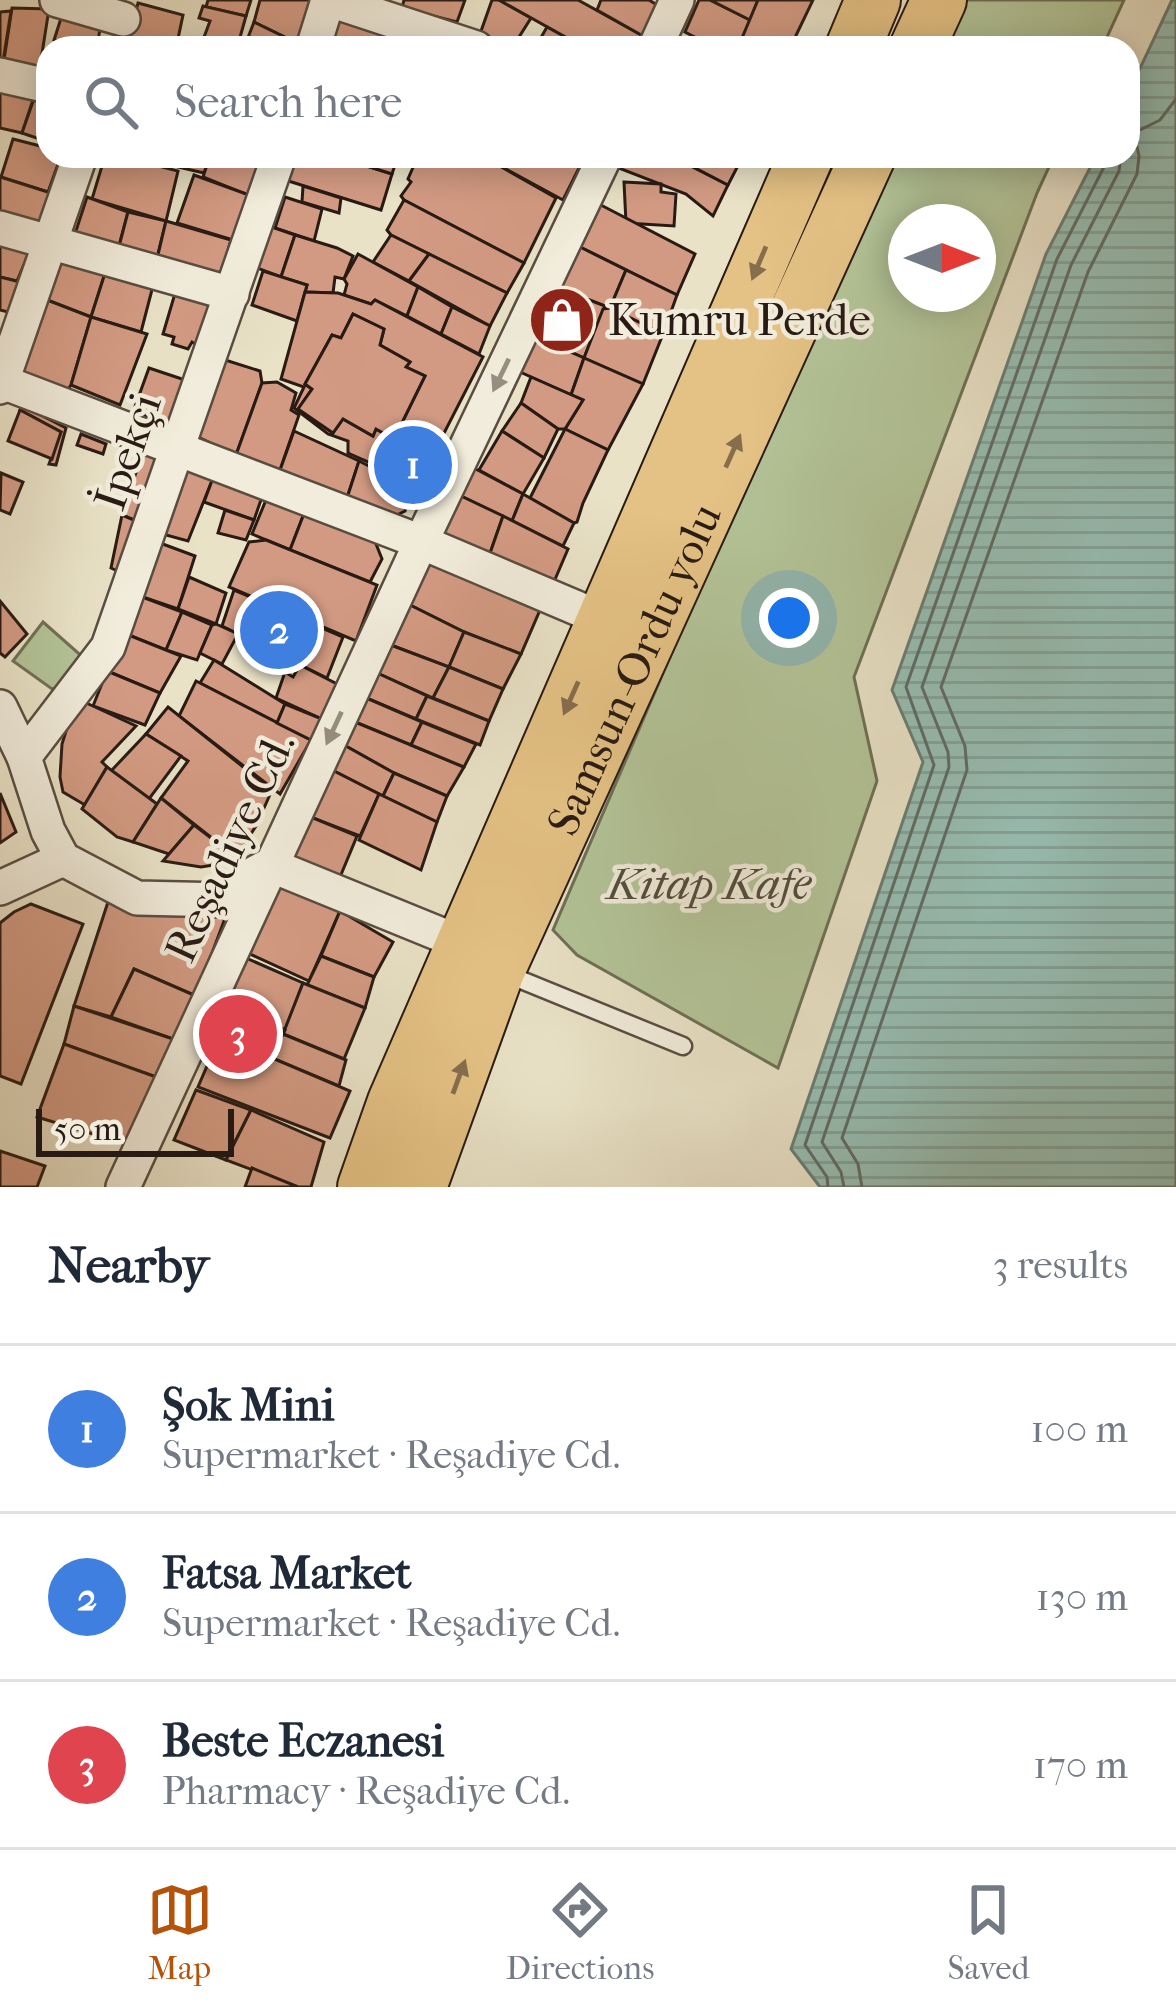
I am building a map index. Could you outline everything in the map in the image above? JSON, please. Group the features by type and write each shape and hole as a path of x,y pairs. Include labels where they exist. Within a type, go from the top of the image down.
{"highway":[{"path":"858,36 873,0"},
{"path":"922,36 939,0"},
{"name":"Samsun-Ordu yolu","path":"419,1187 480,957 605,620 801,168"},
{"name":"Samsun-Ordu yolu","path":"365,1187 395,1102 480,957 862,168"}],"street":[{"path":"57,0 122,22"},
{"path":"317,36 329,0 439,36"},
{"path":"660,36 677,0"},
{"path":"0,75 36,83"},
{"path":"76,168 1,383 421,542 605,620"},
{"name":"İpekçi","path":"24,757 108,646 275,168"},
{"name":"Reşadiye Cd.","path":"123,1187 599,168"},
{"path":"0,228 232,295"},
{"path":"0,707 63,859 137,898 226,900 270,865 480,957"},
{"path":"0,888 63,859"}],"lane":[{"path":"480,957 682,1046"}],"green space":[{"path":"965,0 1124,0 1108,36 948,36"},
{"name":"Kitap Kafe","path":"886,168 1048,168 996,301 996,204 888,204 888,312 992,312 854,677 877,781 778,1068 577,955 553,930 807,337"},
{"path":"43,622 85,659 66,686 52,689 13,661"}],"water":[{"path":"1176,0 1176,1187 820,1187 791,1149 923,762 892,690 1046,254 1090,168 1140,168 1140,68"}],"building":[{"path":"208,0 251,0 246,16 206,7"},
{"path":"260,0 314,0 302,36 283,36 254,22"},
{"path":"404,0 465,0 457,22 402,8"},
{"path":"492,0 531,18 520,36 480,34"},
{"path":"499,0 578,0 643,36 564,36"},
{"path":"601,0 649,0 657,5 643,36 597,10"},
{"path":"699,0 710,0 750,20 744,36 685,32"},
{"path":"710,0 758,0 750,20"},
{"path":"758,0 813,0 796,36 743,36"},
{"path":"138,3 183,15 179,36 129,36"},
{"path":"203,6 246,16 240,36 204,36 210,21 199,18"},
{"path":"12,8 49,9 45,36 36,36 36,79 2,73"},
{"path":"64,9 101,22 99,36 55,36"},
{"path":"339,10 384,26 381,36 332,36"},
{"path":"11,11 2,68 0,68 0,12"},
{"path":"254,22 283,36 249,36"},
{"path":"547,27 563,36 542,36"},
{"path":"0,83 31,86 33,100 22,133 0,128"},
{"path":"36,93 36,138 22,133"},
{"path":"13,139 36,145 36,168 57,168 48,192 1,177"},
{"path":"101,168 178,171 166,221 92,199"},
{"path":"206,168 257,168 250,196 203,177"},
{"path":"286,168 373,168 392,174 381,210 282,179"},
{"path":"413,168 503,168 556,198 524,263 404,200 401,196 411,182"},
{"path":"504,168 579,168 563,200"},
{"path":"619,168 695,168 728,185 713,216 686,194"},
{"path":"695,168 737,168 728,185"},
{"path":"194,175 249,195 233,240 177,223"},
{"path":"0,177 51,193 41,224 0,212"},
{"path":"624,182 661,184 661,192 676,194 674,226 626,223"},
{"path":"303,186 341,198 339,213 302,202"},
{"path":"87,197 128,212 118,250 74,237"},
{"path":"285,197 322,209 314,241 275,228"},
{"path":"404,200 524,263 507,293 391,235 387,230"},
{"path":"597,203 695,254 677,295 576,245"},
{"path":"128,212 166,221 156,262 118,250"},
{"path":"166,221 231,240 219,281 157,259"},
{"path":"266,225 295,235 281,277 252,266"},
{"path":"0,232 34,241 17,281 0,277"},
{"path":"295,235 353,256 344,279 335,277 333,293 305,292 307,285 281,277"},
{"path":"391,235 429,254 409,281 373,262"},
{"path":"576,245 626,270 610,308 558,288"},
{"path":"61,252 107,267 91,317 47,300"},
{"path":"358,254 418,287 407,316 375,300 371,304 344,295 344,279"},
{"path":"429,254 507,293 490,326 409,281"},
{"path":"107,267 154,282 141,332 91,317"},
{"path":"626,270 677,295 663,334 610,308"},
{"path":"263,271 307,285 297,321 252,305"},
{"path":"0,277 24,283 12,313 0,310"},
{"path":"418,287 452,307 441,334 407,316"},
{"path":"176,290 214,304 200,347 192,342 188,349 172,344 174,337 163,334"},
{"path":"305,292 338,293 371,304 375,300 483,357 418,484 348,453 348,441 328,434 294,408 304,387 281,379","holes":["353,314 384,329 380,345 425,376 394,439 376,429 373,436 343,419 333,433 298,409 312,389 305,384 332,335 341,338"]},
{"path":"569,292 605,306 584,358 544,339"},
{"path":"42,298 91,317 64,395 17,371"},
{"path":"452,307 490,326 479,354 441,334"},
{"path":"610,308 663,334 643,384 584,358 603,309"},
{"path":"353,314 384,329 380,345 425,376 394,439 376,429 373,436 343,419 333,433 298,409 312,389 305,384 332,335 341,338"},
{"path":"91,317 147,334 120,405 71,385"},
{"path":"534,336 584,358 571,395 518,371"},
{"path":"584,358 643,384 608,450 565,429 583,400 571,395"},
{"path":"222,359 260,371 262,383 236,455 198,437"},
{"path":"149,368 191,382 175,426 133,412"},
{"path":"531,377 583,400 565,429 521,403"},
{"path":"277,382 296,393 291,410 299,415 280,470 236,455 262,383"},
{"path":"521,403 558,429 544,458 502,431"},
{"path":"23,406 66,428 56,465 49,464 61,432 20,410"},
{"path":"20,410 61,432 52,459 8,441"},
{"path":"565,429 608,450 574,523 530,498"},
{"path":"294,431 359,461 347,498 279,473"},
{"path":"502,431 544,458 523,494 479,470"},
{"path":"81,434 106,444 103,454 77,445"},
{"path":"143,451 167,459 148,526 122,515"},
{"path":"359,461 407,485 405,511 397,515 347,498"},
{"path":"179,463 213,478 188,541 155,532"},
{"path":"470,466 523,494 512,521 461,496"},
{"path":"1,473 23,482 10,514 0,510"},
{"path":"213,478 263,494 254,520 204,502"},
{"path":"523,494 574,523 563,546 512,521"},
{"path":"268,495 305,511 290,550 252,534"},
{"path":"461,496 503,516 488,559 438,534"},
{"path":"225,510 254,520 246,540 218,533"},
{"path":"305,511 374,539 382,559 370,582 290,550"},
{"path":"122,515 148,526 128,576 111,568"},
{"path":"503,516 568,549 553,584 488,559"},
{"path":"152,540 195,556 178,609 137,595"},
{"path":"266,540 377,585 356,641 229,587 249,542"},
{"path":"425,562 540,610 521,654 406,603"},
{"path":"189,577 226,593 216,624 178,609"},
{"path":"234,590 343,637 327,678 222,626"},
{"path":"137,595 182,612 166,650 126,634"},
{"path":"0,601 27,634 5,657 0,653"},
{"path":"406,603 464,632 449,667 388,644"},
{"path":"182,612 212,625 197,660 166,650"},
{"path":"216,624 238,634 222,664 200,653"},
{"path":"464,632 521,654 503,689 449,667"},
{"path":"126,634 181,656 160,693 107,671"},
{"path":"388,644 449,667 433,698 375,672"},
{"path":"214,660 285,704 277,723 200,683"},
{"path":"300,665 337,684 322,719 276,698 285,672 293,677"},
{"path":"449,667 503,689 489,721 433,698"},
{"path":"107,671 160,693 145,725 93,706"},
{"path":"375,672 427,696 416,719 364,697"},
{"path":"196,681 311,740 280,794 179,716"},
{"path":"427,696 489,721 480,745 416,719"},
{"path":"364,697 422,722 411,745 355,722"},
{"path":"82,701 136,726 102,762 107,767 85,805 63,792 60,777 62,744 71,715"},
{"path":"285,704 322,719 311,740 277,723"},
{"path":"168,707 272,790 236,857 161,798 188,761 146,734"},
{"path":"355,722 464,767 447,796 344,745"},
{"path":"422,722 476,744 464,767 411,745"},
{"path":"146,734 181,756 149,799 111,771"},
{"path":"344,745 394,773 383,796 332,770"},
{"path":"107,767 157,804 133,842 117,837 82,809"},
{"path":"332,770 379,794 360,836 310,817"},
{"path":"394,773 447,796 437,822 383,796"},
{"path":"0,793 16,832 0,843"},
{"path":"379,794 437,822 421,870 359,840"},
{"path":"161,798 194,825 169,854 133,842"},
{"path":"306,815 357,836 340,877 288,855"},
{"path":"194,825 236,857 233,862 201,867 163,861"},
{"path":"278,885 340,911 309,981 250,954"},
{"path":"108,902 133,911 227,913 196,996 134,969 111,1017 74,1006"},
{"path":"31,904 83,924 21,1084 0,1076 0,923"},
{"path":"340,911 393,942 374,977 321,956"},
{"path":"321,956 374,977 365,1008 307,985"},
{"path":"246,958 303,983 285,1030 229,1001"},
{"path":"134,969 196,996 173,1039 111,1017"},
{"path":"303,983 365,1008 344,1059 283,1034"},
{"path":"229,1001 285,1030 272,1058 215,1032"},
{"path":"74,1006 173,1039 159,1078 64,1044"},
{"path":"283,1034 346,1060 339,1086 272,1058"},
{"path":"220,1036 350,1091 330,1138 198,1087"},
{"path":"64,1044 159,1078 129,1145 37,1117"},
{"path":"196,1090 251,1110 226,1160 174,1140"},
{"path":"251,1110 324,1142 311,1187 298,1187 226,1160"},
{"path":"0,1151 45,1166 37,1187 0,1187"},
{"path":"252,1168 298,1187 245,1187"}],"place":[{"name":"Kumru Perde","path":"562,320"},
{"name":"Şok Mini","path":"413,465"},
{"name":"Fatsa Market","path":"279,630"},
{"name":"Beste Eczanesi","path":"238,1034"}]}
